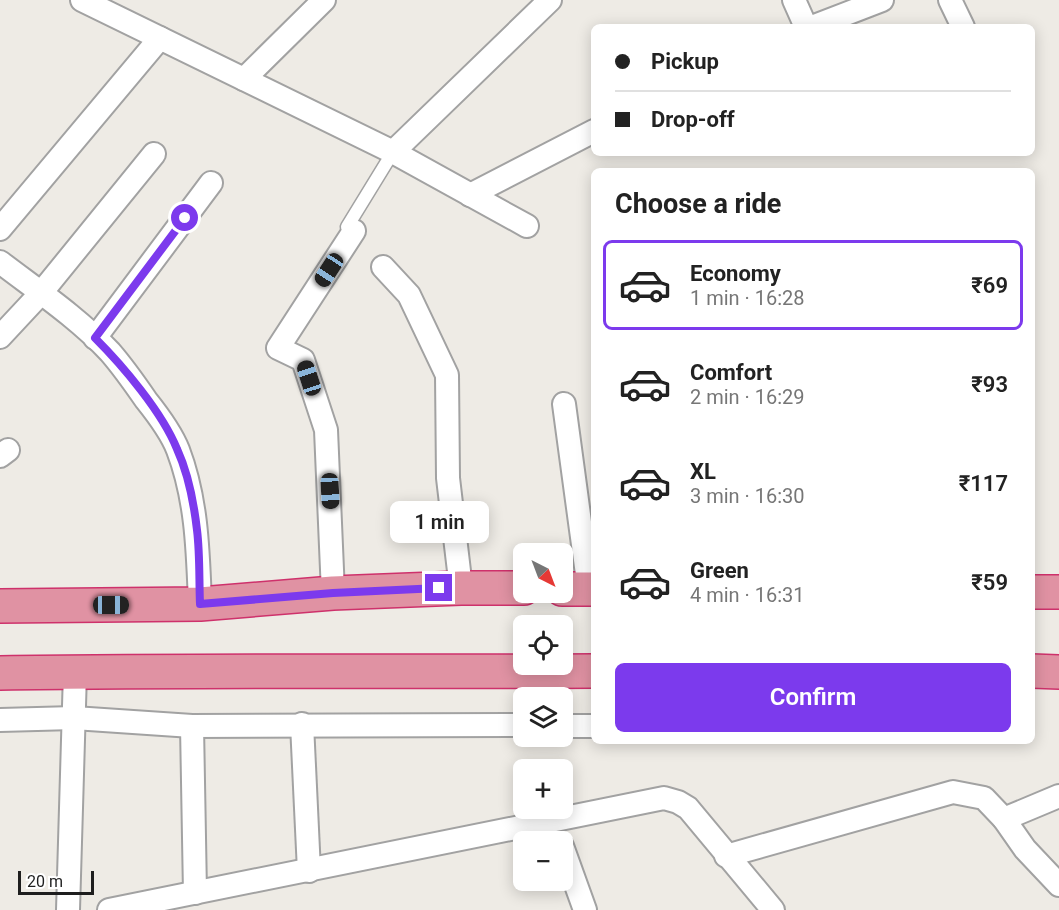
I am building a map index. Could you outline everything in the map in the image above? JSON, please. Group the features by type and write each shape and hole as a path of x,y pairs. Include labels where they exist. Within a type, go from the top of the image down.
{"highway":[{"path":"0,606 200,604 333,593 513,588"},
{"path":"1035,591 1059,592"},
{"path":"0,673 591,671"},
{"path":"1035,671 1059,672"}],"street":[{"path":"82,0 393,152 527,226"},
{"path":"244,79 324,0"},
{"path":"393,152 550,0"},
{"path":"794,0 805,24"},
{"path":"820,24 882,0"},
{"path":"950,0 962,24"},
{"path":"0,229 160,38"},
{"path":"470,195 591,132"},
{"path":"0,337 41,293 154,154"},
{"path":"95,338 211,183"},
{"path":"333,593 326,430 303,360 278,348 350,229"},
{"path":"0,262 95,338 111,354 160,418 177,448 197,530 200,604"},
{"path":"383,267 409,295 447,375 448,478 461,588"},
{"path":"564,404 582,589"},
{"path":"69,910 75,672"},
{"path":"0,720 74,718 192,726 513,725"},
{"path":"302,724 309,870"},
{"path":"192,726 195,893"},
{"path":"573,726 591,726"},
{"path":"726,856 953,792 984,798 1004,819 1025,849 1059,885"},
{"path":"1004,819 1059,796"},
{"path":"573,831 664,798 678,802 688,808 773,910"},
{"path":"108,910 309,870 513,842"},
{"path":"573,876 585,910"}],"lane":[{"path":"350,229 393,152"}],"route":[{"path":"185,218 95,338 134,383 160,418 177,448 197,530 200,604 333,593 439,588"}]}
